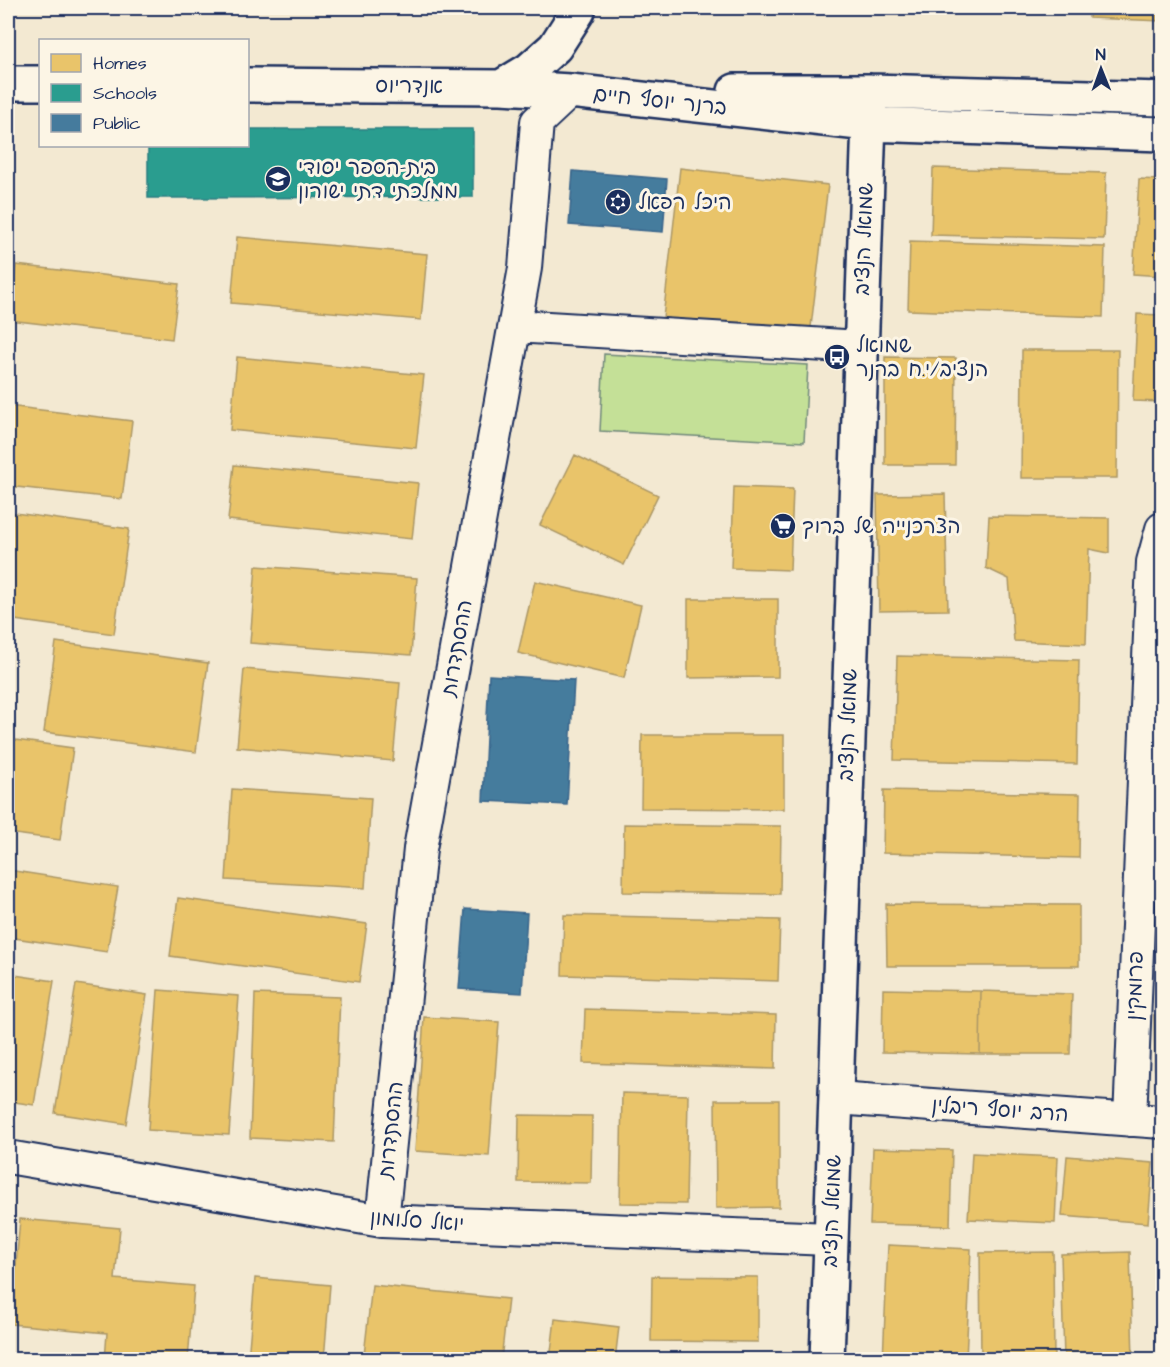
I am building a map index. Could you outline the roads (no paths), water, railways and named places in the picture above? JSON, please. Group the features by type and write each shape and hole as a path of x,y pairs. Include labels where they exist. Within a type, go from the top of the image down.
{"street":[{"path":"501,87 529,70 555,46 578,9"},
{"path":"570,91 578,9"},
{"path":"8,82 39,83"},
{"name":"אנדריוס","path":"249,85 501,87 570,91"},
{"name":"ברנר יוסף חיים","path":"570,91 870,91 1162,99"},
{"name":"ברנר יוסף חיים","path":"570,91 868,124 1162,134"},
{"name":"ההסתדרות","path":"382,1221 420,849 525,268 537,123 570,91"},
{"name":"שמואל הנציב","path":"826,1359 837,1098 870,91"},
{"path":"515,326 860,347"},
{"name":"פרומקין","path":"1130,1120 1153,561 1162,529"},
{"name":"הרב יוסף ריבלין","path":"837,1098 1162,1122"},
{"name":"יואל סלומון","path":"8,1157 382,1221 831,1239"}],"place":[{"name":"בית-הספר יסודי ממלכתי דתי ישורון","path":"278,179"},
{"name":"היכל רפאל","path":"618,202"},
{"name":"שמואל הנציב/י.ח ברנר","path":"837,357"},
{"name":"הצרכנייה של ברוך","path":"783,526"}]}
